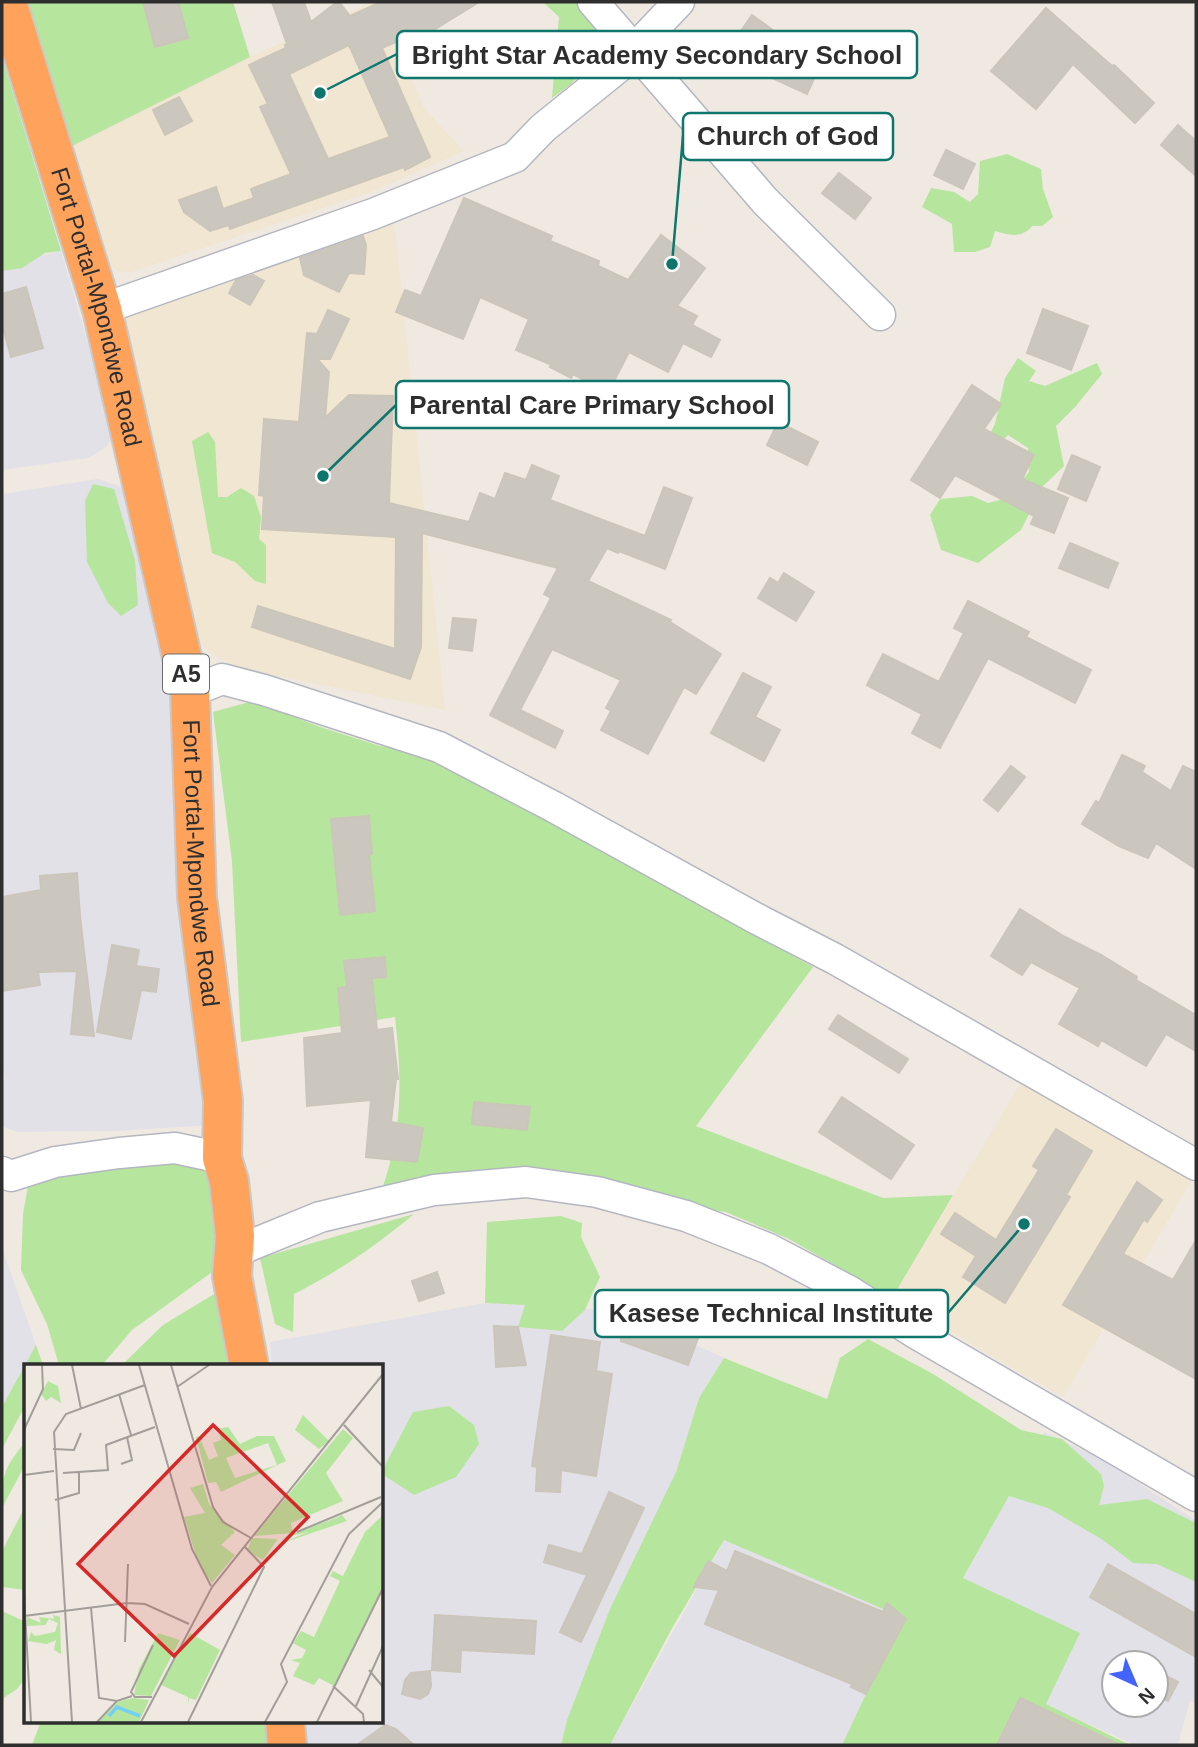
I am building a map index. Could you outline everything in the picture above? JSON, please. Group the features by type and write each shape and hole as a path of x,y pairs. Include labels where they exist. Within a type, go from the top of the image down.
{"highway":[{"name":"Fort Portal-Mpondwe Road","path":"6,2 102,309 190,692 197,897 223,1101 222,1158 229,1181 235,1236 232,1276 249,1364"},
{"path":"285,1722 287,1745"}],"street":[{"path":"593,2 765,201 880,315"},
{"path":"102,309 373,214 515,157 543,128 636,53 642,41 679,2"},
{"path":"190,692 222,678 439,747 835,959 1196,1165"},
{"path":"2,1172 11,1176 55,1161 164,1149 222,1158"},
{"path":"232,1262 244,1248 320,1217 434,1190 526,1182 597,1192 686,1216 769,1249 849,1291 917,1334 1196,1496"}],"shaded area":[{"path":"373,2 379,2 424,108 464,151 371,192 131,272 115,271 102,263 64,150 250,57"},
{"path":"393,210 445,710 230,664 208,651 193,635 121,301"},
{"path":"61,251 115,435 104,449 88,458 2,470 2,266"},
{"path":"98,479 128,489 161,656 171,689 211,1125 116,1131 18,1132 2,1126 2,1080 5,1079 2,1061 2,494"},
{"path":"1024,1078 1192,1180 1063,1397 892,1298"},
{"path":"2,1248 36,1345 2,1407"},
{"path":"485,1303 623,1311 724,1358 699,1398 676,1472 601,1636 567,1720 561,1745 304,1745 301,1722 383,1722 383,1364 272,1364 270,1342"},
{"path":"1044,1432 1102,1459 1196,1521 1196,1704 1190,1700 1178,1745 1135,1745 1045,1704 963,1579"},
{"path":"724,1540 906,1619 842,1745 610,1745"}],"green space":[{"path":"21,2 233,2 250,57 64,150"},
{"path":"543,2 602,2 610,44 570,85 552,98 559,17"},
{"path":"2,57 61,251 45,253 22,268 2,271"},
{"path":"1007,154 1041,169 1043,189 1053,217 1042,226 1032,226 1024,233 1010,235 995,231 990,247 975,252 954,252 952,224 922,207 931,188 954,192 970,202 978,194 980,161"},
{"path":"1018,358 1036,371 1029,381 1045,386 1097,363 1102,374 1056,426 1064,466 1043,486 1021,530 978,563 941,550 930,515 940,499 972,496 988,503 1007,498 1029,472 1028,448 1008,435 993,451 979,455 995,424 1005,378"},
{"path":"208,432 215,442 218,497 227,497 241,488 254,496 261,517 259,539 266,545 266,584 255,581 235,562 212,553 192,441"},
{"path":"93,484 114,489 135,560 138,605 121,616 108,603 87,562 85,501"},
{"path":"253,701 320,727 380,746 415,750 813,967 696,1126 883,1198 953,1195 892,1298 789,1239 726,1212 678,1206 584,1175 515,1173 381,1192 393,1148 399,1105 395,1017 241,1042 232,861 213,712"},
{"path":"205,1149 230,1259 132,1330 103,1364 59,1364 47,1324 21,1270 23,1214 28,1186 64,1160"},
{"path":"414,1214 357,1257 294,1294 293,1332 275,1324 260,1258"},
{"path":"561,1216 582,1223 581,1237 600,1277 585,1310 562,1331 518,1327 525,1305 485,1303 487,1222"},
{"path":"229,1285 236,1364 123,1364 163,1325"},
{"path":"868,1339 933,1374 1021,1430 1062,1439 1101,1474 1104,1486 1099,1505 1147,1499 1196,1523 1196,1582 1157,1564 1133,1563 1103,1540 1048,1508 1009,1496 963,1578 1080,1633 1046,1704 1130,1745 842,1745 906,1619 724,1540 671,1630 610,1745 561,1745 567,1720 610,1609 676,1472 699,1398 724,1358 827,1399 840,1358"},
{"path":"36,1345 43,1364 26,1364"},
{"path":"24,1367 24,1408 2,1449 2,1407"},
{"path":"449,1406 474,1425 479,1444 456,1477 414,1495 383,1475 383,1469 413,1412"},
{"path":"24,1443 24,1467 2,1508 6,1472"},
{"path":"24,1509 24,1590 2,1587 2,1551"},
{"path":"2,1611 24,1621 24,1680 17,1689 2,1699"},
{"path":"41,1722 268,1722 271,1745 32,1745"}],"building":[{"path":"143,2 178,2 188,38 155,47"},
{"path":"272,2 304,2 311,22 337,2 350,16 381,2 479,2 414,42 411,35 382,48 430,157 405,170 404,167 230,229 229,225 210,231 184,212 179,200 216,187 223,209 254,198 251,189 291,174 260,107 268,104 249,65 286,48 287,44","holes":["349,45 390,137 328,159 289,74"]},
{"path":"1046,8 1114,65 1154,103 1135,123 1073,64 1036,109 991,71"},
{"path":"752,15 785,39 824,57 807,94 757,71 755,73 726,53"},
{"path":"179,97 192,121 165,135 153,110"},
{"path":"1178,125 1196,141 1196,176 1161,145"},
{"path":"946,150 975,164 963,189 934,175"},
{"path":"839,173 871,198 855,219 822,193"},
{"path":"464,198 552,236 550,241 599,261 598,266 628,280 661,235 705,268 677,306 697,316 692,325 720,340 711,357 683,343 668,372 629,352 608,393 573,374 571,378 550,367 552,365 516,350 529,319 480,297 463,339 396,312 405,290 421,296"},
{"path":"363,236 366,245 364,274 349,273 339,292 304,275 300,258"},
{"path":"253,275 264,281 250,305 229,293 236,280"},
{"path":"26,287 43,348 11,357 2,324 2,294"},
{"path":"1043,309 1088,326 1071,370 1027,353"},
{"path":"328,310 349,319 330,359 317,359 329,372 325,418 349,395 393,396 389,503 469,522 480,493 495,499 505,473 526,480 532,465 559,476 550,500 645,536 664,487 692,498 665,569 607,548 588,581 671,620 670,622 721,654 696,694 684,687 648,754 601,730 611,711 606,708 621,680 552,649 520,710 563,731 555,748 490,715 551,598 544,594 558,568 422,533 421,647 410,679 252,627 258,606 395,649 396,537 262,529 264,496 259,495 264,419 299,422 307,333 317,334"},
{"path":"972,385 1001,404 984,429 1034,455 1022,479 1068,498 1054,533 1031,524 1034,516 955,475 940,498 911,480"},
{"path":"778,422 818,442 807,465 767,445"},
{"path":"1072,455 1100,467 1086,501 1058,489"},
{"path":"1070,543 1118,563 1108,588 1059,568"},
{"path":"784,573 814,592 796,621 758,598 770,578 778,583"},
{"path":"968,601 1029,632 1026,637 1091,670 1075,703 988,658 940,748 912,733 922,714 867,685 883,654 939,682 964,633 954,628"},
{"path":"453,618 476,620 472,651 449,648"},
{"path":"743,673 771,687 755,717 780,730 764,761 711,733"},
{"path":"1122,755 1145,766 1142,772 1171,791 1183,766 1196,772 1196,869 1156,843 1148,858 1119,846 1082,824 1096,801 1099,803"},
{"path":"1011,766 1025,777 998,811 984,800"},
{"path":"369,816 372,854 369,855 375,911 340,915 331,819"},
{"path":"77,873 94,1036 71,1034 77,971 38,972 40,985 2,991 2,897 41,890 40,876"},
{"path":"1020,909 1065,937 1101,955 1137,977 1136,980 1196,1015 1196,1051 1166,1034 1146,1066 1101,1040 1098,1046 1059,1024 1080,988 1031,962 1022,975 991,956"},
{"path":"112,945 139,950 136,966 159,969 156,992 141,990 131,1039 97,1032"},
{"path":"385,957 386,977 372,978 377,1030 392,1028 398,1079 391,1122 423,1128 417,1162 366,1157 371,1100 307,1106 304,1038 342,1033 338,988 347,987 344,961"},
{"path":"838,1015 908,1059 899,1073 829,1029"},
{"path":"842,1097 914,1145 891,1179 819,1132"},
{"path":"474,1102 530,1107 527,1130 472,1124"},
{"path":"1056,1129 1092,1151 1066,1195 1070,1197 1005,1303 963,1277 976,1256 941,1234 955,1213 996,1240 1039,1170 1033,1166"},
{"path":"1137,1182 1162,1200 1147,1222 1144,1219 1123,1254 1173,1280 1196,1240 1196,1379 1063,1305"},
{"path":"437,1272 444,1293 419,1301 412,1281"},
{"path":"629,1313 698,1338 688,1365 621,1341"},
{"path":"494,1326 518,1327 526,1365 496,1367"},
{"path":"551,1335 600,1342 596,1371 612,1374 596,1476 561,1470 560,1492 536,1491 537,1467 532,1466"},
{"path":"609,1492 644,1508 581,1642 560,1632 587,1575 544,1562 549,1545 582,1554"},
{"path":"735,1551 883,1612 887,1603 906,1619 866,1694 851,1687 852,1684 705,1624 719,1590 694,1587 708,1561 727,1571"},
{"path":"1108,1564 1196,1614 1196,1657 1090,1597"},
{"path":"435,1615 536,1621 534,1654 461,1650 460,1672 432,1670"},
{"path":"430,1671 431,1686 428,1694 420,1699 402,1694 405,1680 411,1673"},
{"path":"1170,1678 1178,1682 1170,1697"},
{"path":"1020,1698 1120,1745 997,1745"},
{"path":"385,1725 396,1729 414,1745 357,1745"}],"place":[{"name":"Bright Star Academy Secondary School","path":"320,93"},
{"name":"Church of God","path":"672,264"},
{"name":"Parental Care Primary School","path":"323,476"},
{"name":"Kasese Technical Institute","path":"1024,1224"}]}
